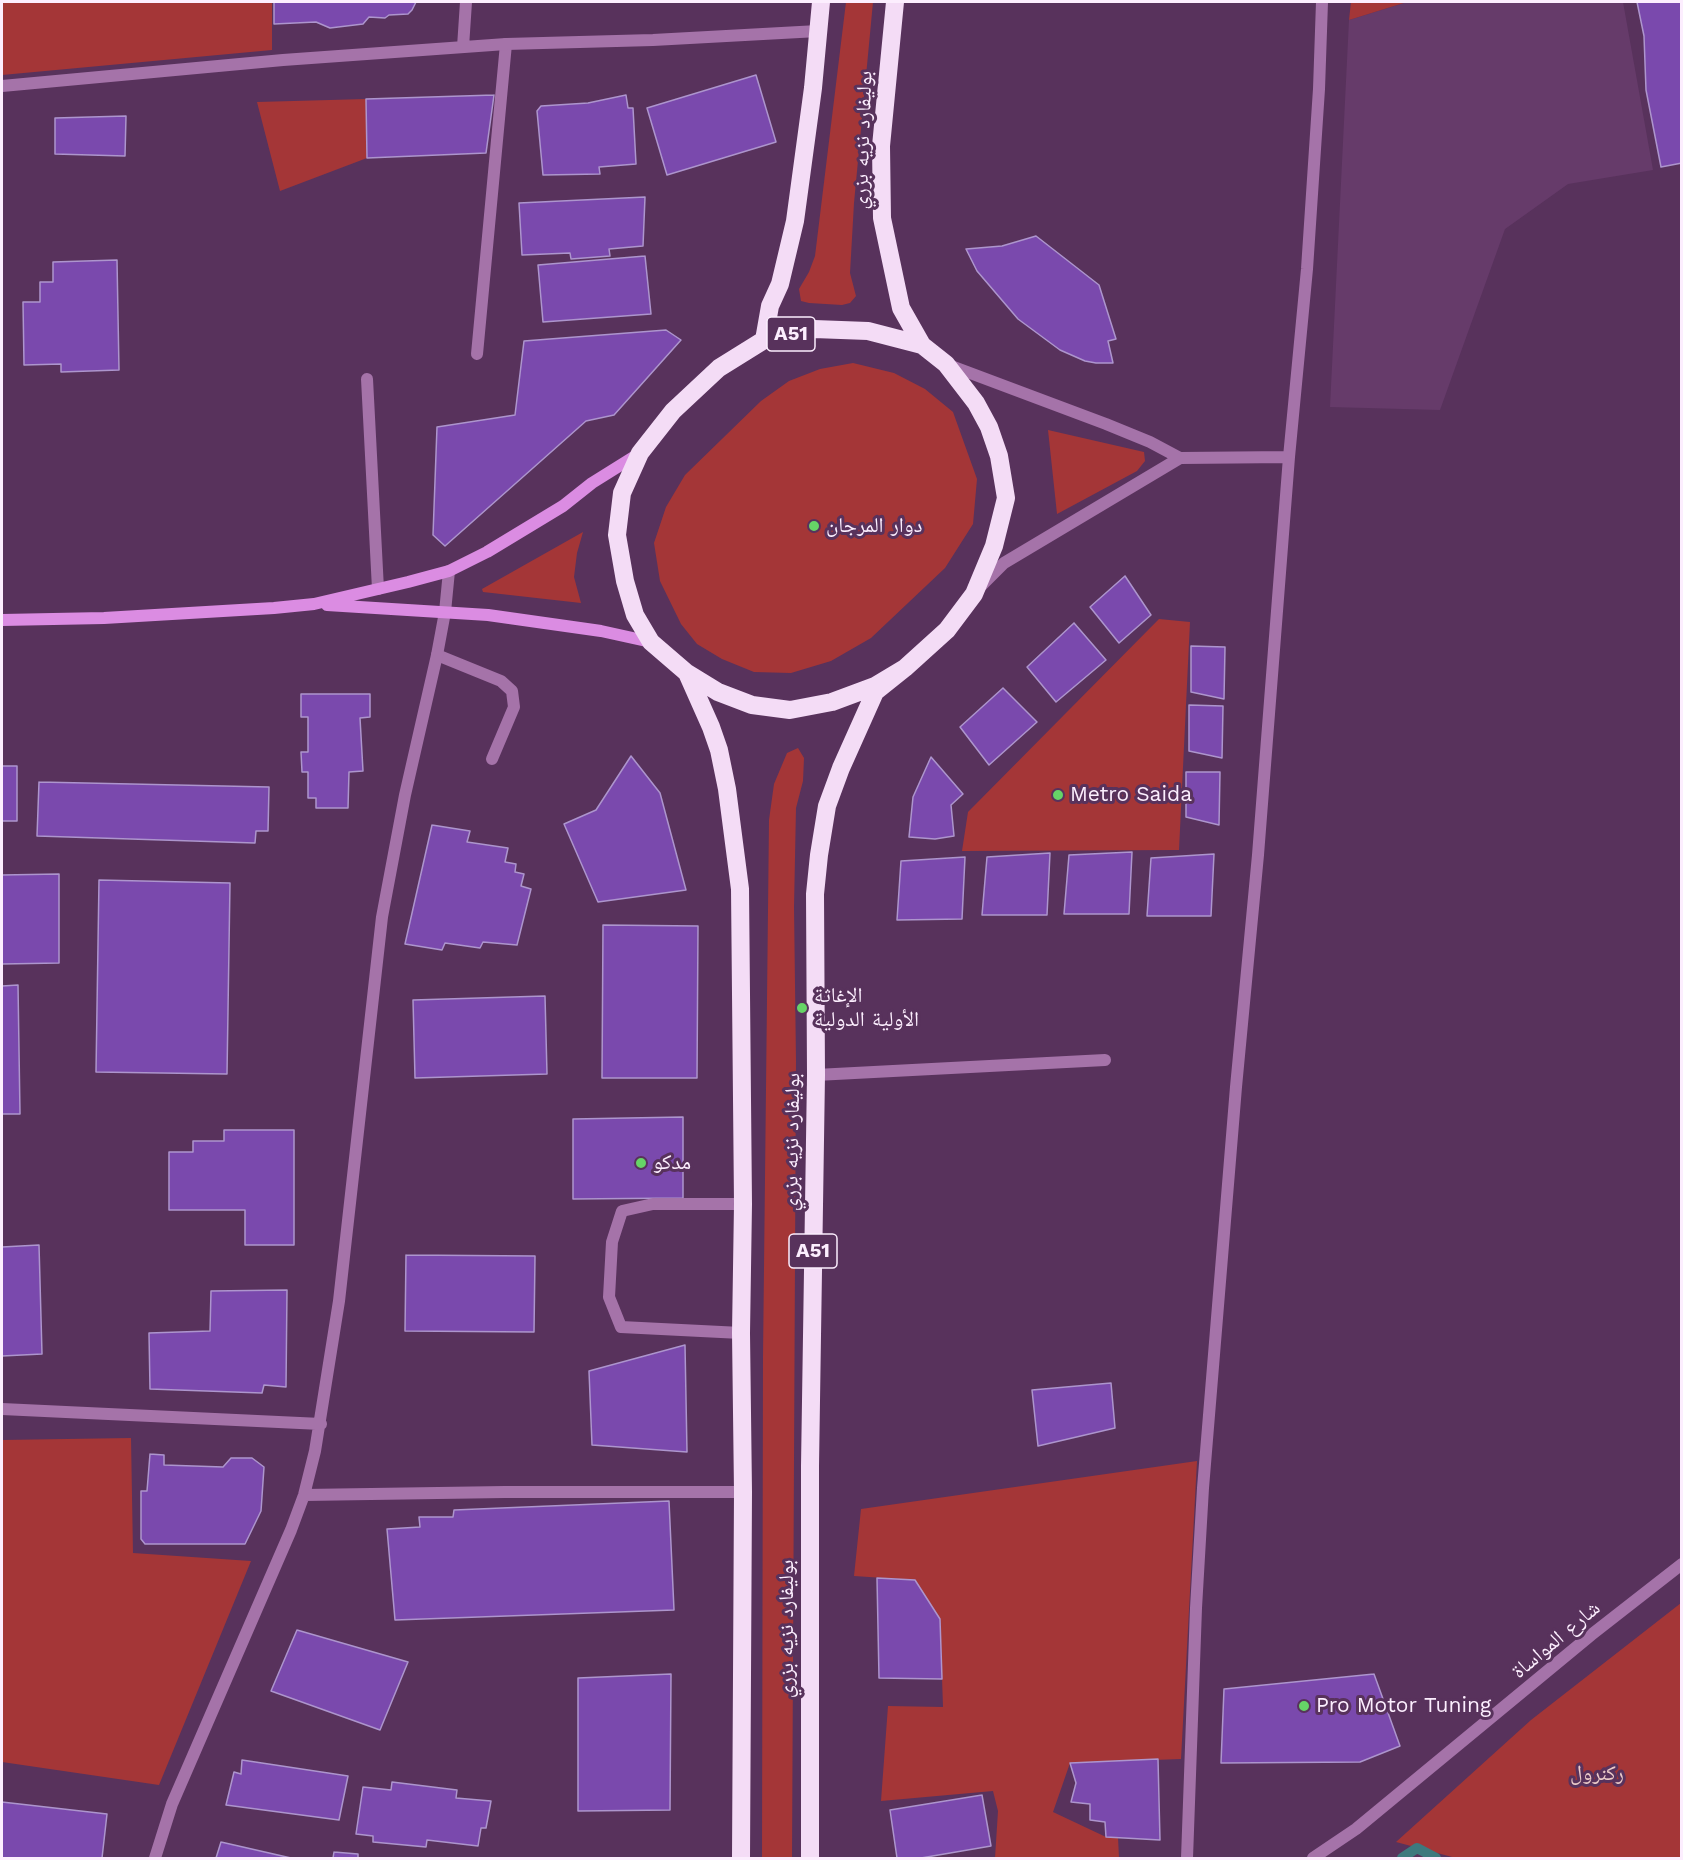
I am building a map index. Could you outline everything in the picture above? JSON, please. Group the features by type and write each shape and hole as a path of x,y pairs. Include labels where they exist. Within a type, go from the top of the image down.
{"highway":[{"name":"A51","path":"764,340 770,306 780,284 795,221 813,88 821,2"},
{"name":"بوليفارد نزيه بزري","path":"896,2 881,146 882,218 901,308 922,345"},
{"name":"A51","path":"814,329 868,331 922,345 946,364 976,403 989,427 999,456 1006,498 994,546 974,594 946,630 905,668 875,687 832,702 790,710 752,705 718,692 687,673 651,642 635,615 625,581 617,534 622,493 640,453 673,411 719,368 764,340 814,329"},
{"name":"بوليفارد نزيه بزري","path":"810,1858 810,1466 816,1075 816,894 819,855 827,807 840,768 875,692 905,668"},
{"name":"A51","path":"687,673 719,750 734,837 740,890 743,1204 741,1858"}],"street":[{"path":"463,47 466,2"},
{"path":"1187,1858 1203,1488 1236,1087 1258,855 1289,457 1307,269 1322,2"},
{"path":"2,86 272,61 506,44 653,40 818,31"},
{"path":"477,354 506,44"},
{"path":"946,364 1106,424 1150,442 1180,458 1289,457"},
{"path":"367,379 378,589"},
{"path":"314,604 449,570 487,552 563,506 592,483 640,453"},
{"path":"974,594 1004,563 1180,458"},
{"path":"155,1858 172,1804 275,1569 304,1495 321,1424 339,1301 382,917 405,795 437,655 445,612 449,570"},
{"path":"2,620 104,618 314,604 445,612 536,621 601,631 651,642"},
{"path":"437,655 501,681 512,691 514,707 492,759"},
{"path":"816,1075 1105,1060"},
{"path":"741,1333 621,1327 609,1297 612,1242 622,1211 653,1204 743,1204"},
{"path":"2,1409 321,1424"},
{"path":"304,1495 743,1492"},
{"name":"شارع المواساة","path":"1313,1858 1356,1829 1591,1635 1682,1564"}],"shaded area":[{"path":"1407,2 1623,2 1653,170 1568,184 1505,229 1440,410 1330,407 1349,20"}],"green space":[{"path":"2,2 272,2 272,50 2,75"},
{"path":"846,2 873,2 854,203 850,273 856,296 850,303 842,305 809,303 801,301 799,289 815,256"},
{"path":"1351,2 1407,2 1349,20"},
{"path":"366,99 367,158 280,191 257,102"},
{"path":"853,363 894,373 925,389 953,412 977,479 973,524 945,568 871,638 831,661 791,673 754,672 722,659 697,644 681,624 660,581 654,543 666,507 685,475 761,401 789,381 820,369"},
{"path":"1048,430 1144,452 1145,461 1137,471 1057,514"},
{"path":"583,532 574,577 581,603 483,592 482,589"},
{"path":"1159,619 1190,622 1179,850 962,851 968,812"},
{"path":"798,748 804,758 803,781 796,808 794,907 796,1061 792,1858 762,1858 763,1356 769,820 774,784 787,753"},
{"path":"131,1438 133,1553 251,1561 159,1785 2,1762 2,1440"},
{"path":"1197,1461 1181,1759 1070,1763 1053,1812 1106,1837 1118,1837 1119,1858 995,1858 998,1811 993,1791 881,1801 888,1706 943,1707 940,1619 914,1580 854,1576 861,1509"},
{"name":"ركنرول","path":"1681,1603 1681,1858 1456,1858 1396,1842 1531,1720"}],"building":[{"path":"274,2 416,2 408,14 389,15 385,18 369,17 363,24 330,28 316,22 274,24"},
{"path":"1637,2 1682,2 1682,163 1661,167 1646,90 1644,36"},
{"path":"756,75 776,142 667,175 647,108"},
{"path":"494,95 486,153 367,158 366,99"},
{"path":"626,95 628,108 633,108 636,164 599,167 600,174 543,175 537,111 541,106 588,103"},
{"path":"126,116 125,156 55,154 55,118"},
{"path":"645,197 643,246 609,249 610,256 571,259 570,253 522,255 519,203"},
{"path":"1036,236 1099,285 1116,339 1108,341 1113,363 1085,361 1060,350 1018,319 977,271 966,249 1002,246"},
{"path":"645,256 651,314 543,322 538,265"},
{"path":"117,260 119,370 61,372 61,364 24,365 23,302 40,302 40,282 53,282 53,262"},
{"path":"666,330 681,340 614,415 586,421 445,546 433,535 437,427 515,415 524,341"},
{"path":"1125,576 1151,615 1119,643 1090,607"},
{"path":"1074,623 1106,660 1056,702 1027,667"},
{"path":"1191,646 1225,647 1224,699 1191,692"},
{"path":"1003,688 1037,722 989,765 960,727"},
{"path":"301,694 370,694 370,717 360,718 363,771 349,772 348,808 316,808 316,798 308,798 308,772 302,772 301,752 308,752 308,717 301,717"},
{"path":"1189,705 1223,706 1222,758 1189,751"},
{"path":"631,756 660,793 686,890 598,902 564,824 596,810"},
{"path":"931,757 963,794 951,805 954,836 935,839 909,837 913,797"},
{"path":"2,766 17,766 17,821 2,821"},
{"path":"1186,772 1220,772 1219,825 1186,817"},
{"path":"39,782 269,787 268,831 256,831 255,843 37,836"},
{"path":"432,825 470,831 467,842 508,848 505,862 516,864 515,872 524,874 521,886 531,889 517,945 483,942 480,948 445,943 442,950 405,944"},
{"path":"1132,852 1129,914 1064,914 1069,855"},
{"path":"1050,853 1047,915 982,915 987,857"},
{"path":"1214,854 1211,916 1147,916 1151,858"},
{"path":"965,857 962,919 897,920 901,861"},
{"path":"59,874 59,963 2,964 2,875"},
{"path":"99,880 230,883 227,1074 96,1072"},
{"path":"603,925 698,926 697,1078 602,1078"},
{"path":"18,985 20,1114 2,1114 2,986"},
{"path":"545,996 547,1074 415,1078 413,1000"},
{"path":"683,1117 683,1198 573,1199 573,1119"},
{"path":"224,1130 294,1130 294,1245 245,1245 245,1210 169,1210 169,1152 193,1152 193,1141 224,1141"},
{"path":"39,1245 42,1354 2,1356 2,1247"},
{"path":"406,1255 535,1256 534,1332 405,1331"},
{"path":"287,1290 286,1387 264,1385 262,1393 150,1389 149,1333 210,1331 211,1291"},
{"path":"685,1345 687,1452 592,1445 589,1371"},
{"path":"1111,1383 1115,1428 1038,1446 1032,1390"},
{"path":"150,1454 164,1455 164,1465 223,1467 231,1458 252,1458 264,1467 261,1511 245,1544 145,1544 141,1539 141,1491 147,1491"},
{"path":"669,1501 674,1610 395,1620 387,1529 420,1527 419,1517 453,1517 454,1510"},
{"path":"877,1578 915,1580 940,1619 942,1679 879,1678"},
{"path":"297,1630 408,1662 380,1730 271,1691"},
{"path":"671,1674 670,1810 578,1811 578,1678"},
{"name":"Pro Motor Tuning","path":"1374,1674 1400,1746 1360,1762 1221,1763 1224,1689"},
{"path":"1158,1759 1160,1840 1106,1837 1105,1822 1090,1820 1090,1804 1071,1802 1076,1783 1070,1763"},
{"path":"242,1760 348,1776 339,1820 226,1805 234,1772 241,1774"},
{"path":"392,1782 457,1790 456,1798 491,1801 486,1828 481,1828 478,1846 427,1840 426,1847 373,1842 373,1836 356,1834 363,1787 391,1790"},
{"path":"982,1795 991,1846 921,1858 897,1858 890,1810"},
{"path":"2,1802 107,1814 102,1858 2,1858"},
{"path":"221,1842 291,1858 216,1858"},
{"path":"334,1852 358,1854 358,1858 333,1858"}],"waterway":[{"path":"1402,1858 1417,1848 1436,1858"}],"place":[{"name":"دوار المرجان","path":"814,526"},
{"name":"Metro Saida","path":"1058,795"},
{"name":"الإغاثة الأولية الدولية","path":"802,1008"},
{"name":"مدكو","path":"641,1163"},
{"name":"Pro Motor Tuning","path":"1304,1706"}]}
